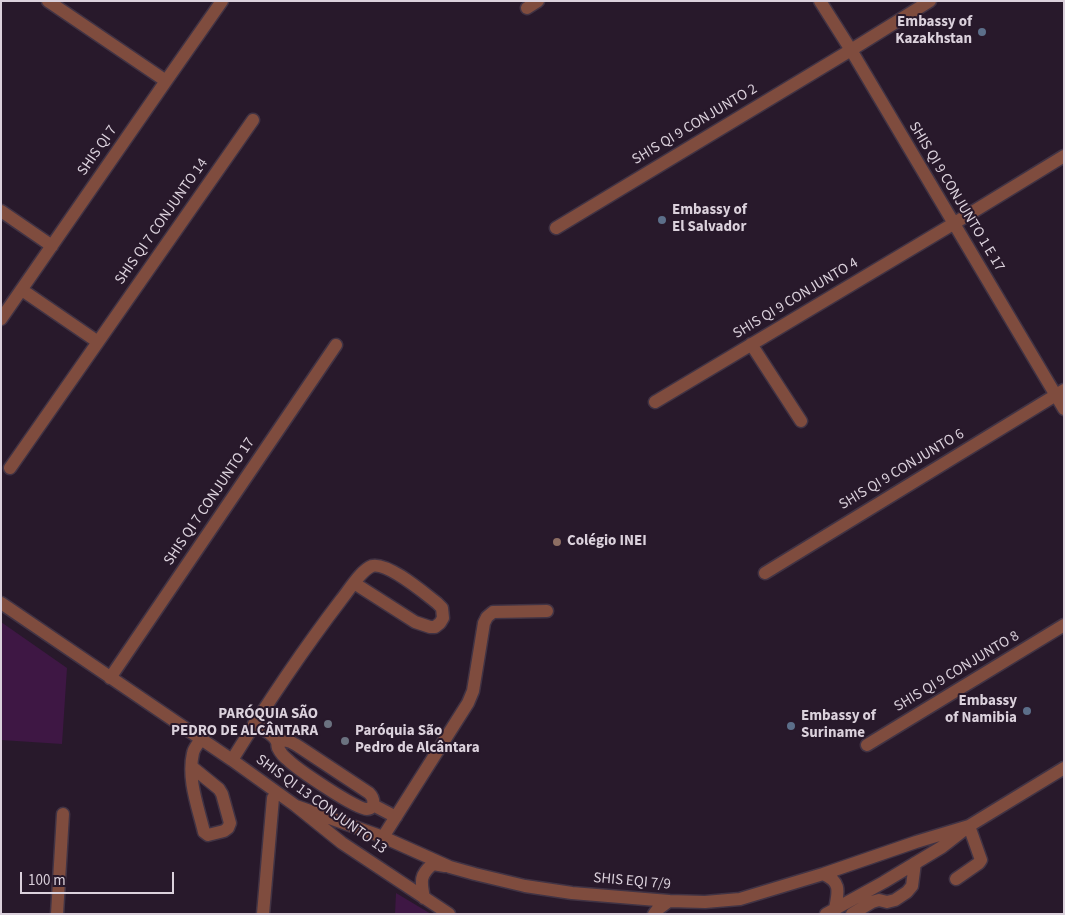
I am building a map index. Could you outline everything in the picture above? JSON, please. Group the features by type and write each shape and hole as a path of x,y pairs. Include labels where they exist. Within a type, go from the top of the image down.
{"street":[{"path":"48,1 166,81"},
{"name":"SHIS QI 7","path":"1,320 222,1"},
{"name":"SHIS QI 9 CONJUNTO 1 E 17","path":"820,1 851,50 953,224 1060,393 1064,409"},
{"name":"SHIS QI 9 CONJUNTO 2","path":"556,228 930,1"},
{"name":"SHIS QI 7 CONJUNTO 14","path":"10,468 253,120"},
{"name":"SHIS QI 9 CONJUNTO 4","path":"655,402 1064,156"},
{"path":"1,211 52,246"},
{"path":"22,290 98,342"},
{"path":"751,344 800,421"},
{"name":"SHIS QI 7 CONJUNTO 17","path":"110,678 336,345"},
{"name":"SHIS QI 9 CONJUNTO 6","path":"765,573 1060,393"},
{"path":"232,760 309,643 354,584 365,570 373,566 383,567 397,573 437,603 442,608 443,618 435,627 415,622 354,584"},
{"name":"SHIS QI 13 CONJUNTO 13","path":"1,603 232,760 296,806 342,843 449,914"},
{"path":"383,837 468,703 473,691 484,624 487,617 493,612 547,611"},
{"name":"SHIS QI 9 CONJUNTO 8","path":"867,745 1064,625"},
{"path":"254,724 273,736 286,759 341,797 361,808 367,810 371,808 374,801 369,793 292,742 283,740 277,742"},
{"path":"192,767 219,789 222,794 230,823 224,831 208,835 204,832 194,794 192,775 192,767 193,752 201,739"},
{"path":"830,911 884,882 942,847 969,826 1064,768"},
{"name":"SHIS QI 13 CONJUNTO 13","path":"263,914 273,798"},
{"path":"373,805 396,817"},
{"name":"SHIS EQI 7/9","path":"296,806 383,837 450,867 475,874 525,886 572,893 669,901 705,902 740,899 969,826"},
{"path":"57,914 63,814"},
{"path":"956,879 980,863 981,860 969,826"},
{"path":"852,914 872,902 895,900 907,892 912,886 915,862"},
{"path":"424,898 421,882 426,870 433,864 450,867"},
{"path":"823,874 830,877 837,886 838,893 830,911"},
{"path":"654,914 669,901"}],"shaded area":[{"path":"1,622 67,668 62,744 1,740"},
{"path":"396,893 431,914 395,914"}],"place":[{"name":"Embassy of Kazakhstan","path":"982,32"},
{"name":"Embassy of El Salvador","path":"662,220"},
{"name":"Colégio INEI","path":"557,542"},
{"name":"Embassy of Namibia","path":"1027,711"},
{"name":"PARÓQUIA SÃO PEDRO DE ALCÂNTARA","path":"328,724"},
{"name":"Embassy of Suriname","path":"791,726"},
{"name":"Paróquia São Pedro de Alcântara","path":"345,741"}]}
